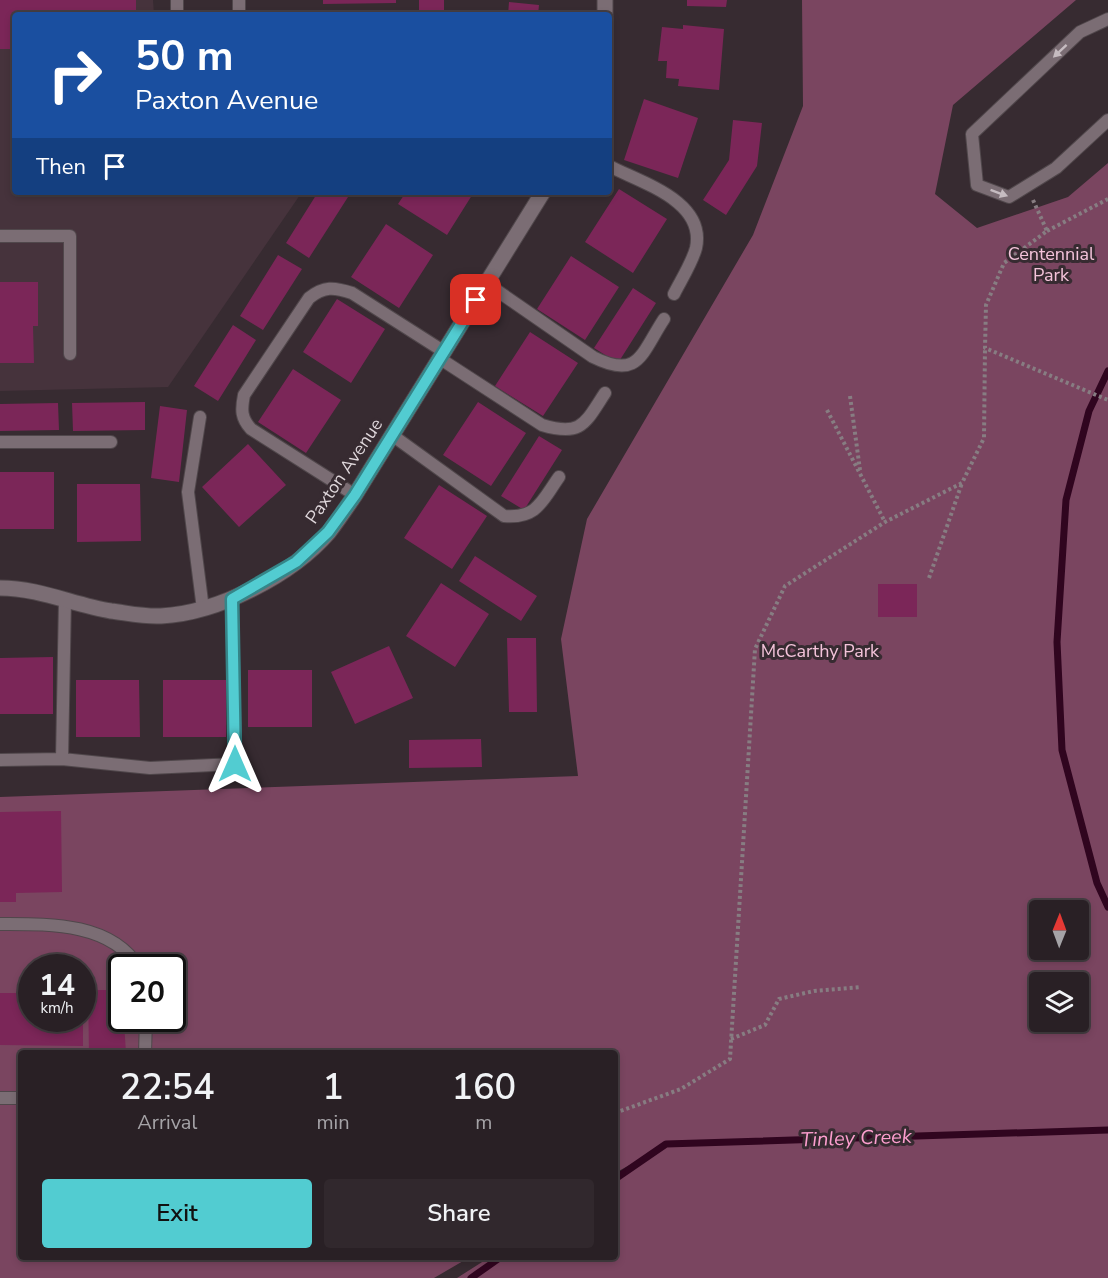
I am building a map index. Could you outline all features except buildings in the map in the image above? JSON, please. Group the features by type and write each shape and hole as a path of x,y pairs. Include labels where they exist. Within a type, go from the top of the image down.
{"street":[{"name":"Paxton Avenue","path":"0,588 49,594 109,611 160,616 203,609 232,599 296,562 328,532 355,495 541,195"}],"lane":[{"path":"1108,20 1080,32 972,135 977,185 1009,196 1056,168 1108,120"},
{"path":"612,168 677,201 691,215 698,233 695,250 674,294"},
{"path":"0,236 70,236 70,354"},
{"path":"486,283 593,357 611,366 626,367 636,361 664,319"},
{"path":"355,495 251,429 243,421 241,409 244,395 309,298 321,289 335,288 352,293 542,424 560,430 573,430 584,425 605,393"},
{"path":"200,417 188,492 203,609"},
{"path":"392,435 504,516 521,518 536,510 559,477"},
{"path":"0,442 111,442"},
{"path":"62,759 66,599"},
{"path":"0,760 62,759 150,768 235,764 232,599"},
{"path":"0,924 52,925 86,931 110,939 130,954"},
{"path":"145,1050 146,1032"},
{"path":"0,1098 18,1098"}],"path":[{"path":"1026,186 1047,231"},
{"path":"929,578 962,483 984,438 986,305 1004,263 1047,231 1108,199"},
{"path":"985,348 1108,400"},
{"path":"850,396 860,474"},
{"path":"827,410 885,522"},
{"path":"618,1112 681,1089 730,1059 755,649 785,586 885,522 962,483"},
{"path":"731,1040 765,1025 779,999 861,987"}],"shaded area":[{"path":"0,0 153,0 154,12 12,12 12,195 300,195 168,387 0,391"}],"green space":[{"name":"McCarthy Park","path":"802,0 1076,0 953,105 935,194 977,228 1068,197 1108,163 1108,1278 457,1278 485,1260 618,1260 618,1175 650,1154 618,1171 618,1050 18,1050 18,1260 465,1260 434,1278 0,1278 0,797 578,776 561,639 587,519 753,235 803,106"}],"waterway":[{"path":"1108,371 1089,411 1066,500 1057,642 1062,750 1097,883 1108,907"},
{"name":"Tinley Creek","path":"618,1177 666,1144 1108,1130"},
{"name":"Tinley Creek","path":"471,1278 497,1260"}],"route":[{"path":"235,764 232,599 296,562 328,532 355,495 476,300"}],"park label":[{"name":"Centennial Park","path":"1051,264"}]}
